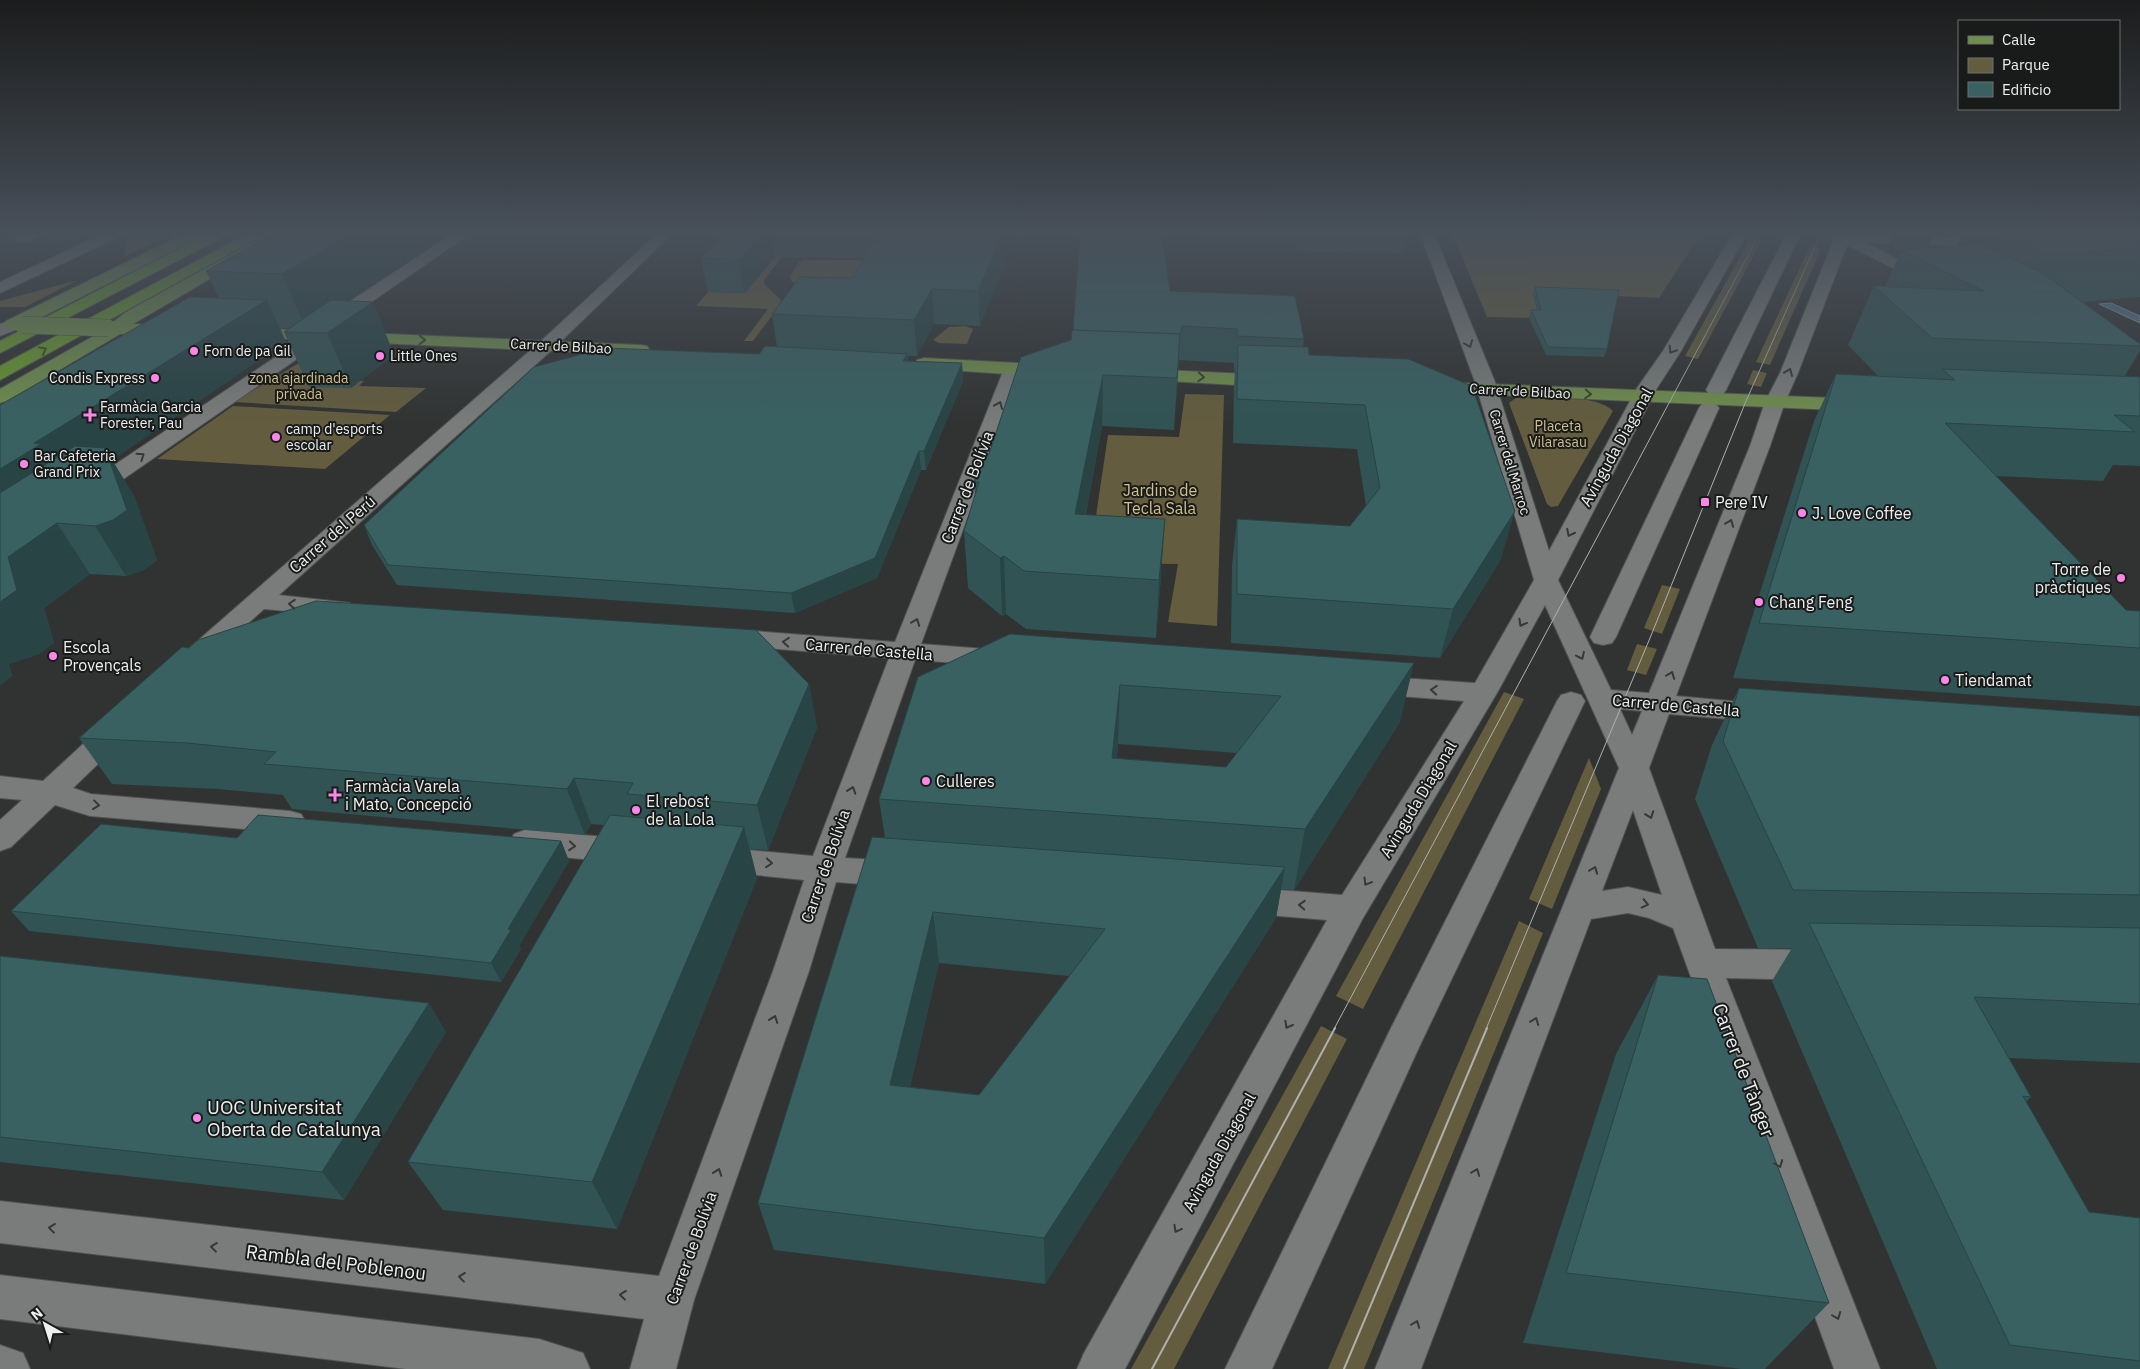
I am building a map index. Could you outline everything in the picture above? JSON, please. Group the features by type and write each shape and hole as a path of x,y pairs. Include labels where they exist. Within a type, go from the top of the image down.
{"highway":[{"path":"0,348 98,297"},
{"path":"0,374 142,297"}],"main road":[{"path":"9,327 69,297"},
{"path":"0,397 94,343 112,328 166,297"},
{"path":"9,327 192,331"},
{"name":"Carrer de Bilbao","path":"229,332 660,351"},
{"path":"902,363 1068,371"},
{"path":"1125,374 1290,382"},
{"name":"Carrer de Bilbao","path":"1419,387 1881,407"}],"street":[{"path":"73,503 300,348 338,317 368,297"},
{"name":"Carrer del Perú","path":"177,674 256,601 547,345 598,297"},
{"name":"Carrer del Marroc","path":"1451,297 1487,390 1546,580 1586,700"},
{"name":"Avinguda Diagonal","path":"1100,1369 1351,908 1483,693 1546,580 1643,397 1702,297"},
{"path":"1603,637 1712,399 1762,297"},
{"path":"1398,1369 1580,908 1817,297"},
{"name":"Carrer de Bolívia","path":"652,1369 672,1300 791,971 794,954 824,870 904,652 1013,369"},
{"path":"256,601 361,609"},
{"name":"Carrer de Castella","path":"708,636 1028,660"},
{"path":"1344,683 1483,693"},
{"path":"1248,1369 1404,1040 1586,700"},
{"name":"Carrer de Castella","path":"1586,700 1788,714"},
{"name":"Carrer de Tànger","path":"1586,700 1634,769 1704,963 1857,1369"},
{"path":"0,839 134,714"},
{"path":"0,787 49,792 90,805 319,824"},
{"path":"497,840 824,870 930,876"},
{"path":"1218,898 1351,908"},
{"path":"1580,908 1628,900 1655,906 1689,920"},
{"path":"1704,963 1852,966"},
{"name":"Rambla del Poblenou","path":"0,1222 672,1300"},
{"path":"0,1297 530,1361 567,1369"},
{"path":"0,1368 7,1369"}],"green space":[{"path":"15,297 45,297 25,307 0,307 0,301"},
{"path":"704,297 778,297 781,300 780,305 753,341 744,341 768,309 696,306"},
{"path":"1479,297 1534,297 1539,318 1487,317"},
{"path":"1718,297 1731,297 1698,359 1685,356"},
{"path":"1786,297 1800,297 1770,365 1756,362"},
{"path":"965,326 973,329 967,344 939,343 933,340 949,327"},
{"name":"zona ajardinada privada","path":"299,363 318,379 364,381 359,386 426,388 396,412 234,402"},
{"path":"1753,370 1767,373 1761,387 1747,384"},
{"name":"Jardins de Tecla Sala","path":"1185,394 1224,395 1217,626 1168,622 1178,564 1089,563 1108,435 1179,437"},
{"name":"Placeta Vilarasau","path":"1516,398 1584,399 1605,406 1613,411 1558,506 1551,507 1547,504 1509,403"},
{"name":"camp d'esports escolar","path":"233,406 390,415 325,469 157,459"},
{"path":"1662,585 1680,589 1662,634 1644,628"},
{"path":"1637,644 1657,649 1646,675 1627,670"},
{"path":"1504,692 1524,699 1363,1009 1336,996"},
{"path":"1589,758 1601,789 1552,909 1529,899"},
{"path":"1519,921 1543,933 1364,1369 1328,1369"},
{"path":"1321,1026 1347,1039 1174,1369 1131,1369"}],"water":[{"path":"2111,303 2140,316 2140,323 2099,304"}],"building":[{"path":"190,297 267,300 34,443 41,444 0,469 0,405"},
{"path":"785,297 927,297 914,320 772,314"},
{"path":"1075,297 1295,297 1304,339 1237,336 1237,329 1182,326 1181,334 1073,330"},
{"path":"1538,297 1618,297 1607,349 1548,347 1531,310 1541,310"},
{"path":"1886,297 2075,297 2140,344 2140,346 1932,338"},
{"path":"331,300 373,302 327,333 284,332"},
{"path":"1072,330 1180,334 1177,378 1103,375 1075,514 1165,519 1159,580 1024,571 1004,556 1000,558 964,531 979,482 974,482 984,454 989,454 1021,357 1071,340"},
{"path":"1238,345 1308,347 1309,355 1408,359 1472,386 1515,511 1453,609 1237,594 1237,519 1350,526 1380,488 1365,405 1237,399"},
{"path":"765,346 907,354 903,361 962,363 924,451 919,451 875,558 791,593 388,565 364,525 534,367 605,348 759,354"},
{"path":"1942,369 2140,377 2140,416 2114,415 2135,432 1945,423 2126,610 2140,611 2140,648 1759,623 1836,374 1955,380"},
{"path":"75,446 105,448 127,510 113,520 95,526 57,523 8,557 17,590 0,602 0,493"},
{"path":"316,601 756,630 809,684 757,805 627,794 633,783 574,778 567,789 264,764 276,752 188,743 79,738 182,647 189,648 198,640"},
{"path":"1010,634 1414,663 1305,829 879,799 918,677","holes":["1120,685 1281,696 1226,767 1112,758"]},
{"path":"1739,688 2140,716 2140,895 1793,890 1723,741"},
{"path":"258,815 561,841 508,929 511,930 491,963 11,911 101,824 237,838"},
{"path":"610,815 744,827 592,1182 408,1162"},
{"path":"872,837 1285,867 1044,1238 758,1203","holes":["933,912 1105,929 979,1095 890,1085"]},
{"path":"1809,923 2140,928 2140,1004 1974,997 2031,1097 2023,1096 2089,1212 2140,1218 2140,1361 2010,1345"},
{"name":"UOC Universitat Oberta de Catalunya","path":"0,956 429,1003 322,1172 0,1137"},
{"path":"1658,975 1707,979 1829,1303 1566,1273"}],"tram line":[{"path":"1334,1029 1726,297"},
{"path":"1486,1029 1650,638 1746,401 1792,297"},
{"path":"1152,1369 1335,1028"},
{"path":"1344,1369 1487,1028"}],"place":[{"name":"Forn de pa Gil","path":"194,351"},
{"name":"Little Ones","path":"380,356"},
{"name":"Condis Express","path":"155,378"},
{"name":"Farmàcia Garcia Forester, Pau","path":"90,415"},
{"name":"camp d'esports escolar","path":"276,437"},
{"name":"Bar Cafeteria Grand Prix","path":"24,464"},
{"name":"Pere IV","path":"1705,502"},
{"name":"J. Love Coffee","path":"1802,513"},
{"name":"Torre de pràctiques","path":"2121,578"},
{"name":"Chang Feng","path":"1759,602"},
{"name":"Escola Provençals","path":"53,656"},
{"name":"Tiendamat","path":"1945,680"},
{"name":"Culleres","path":"926,781"},
{"name":"Farmàcia Varela i Mato, Concepció","path":"335,795"},
{"name":"El rebost de la Lola","path":"636,810"},
{"name":"UOC Universitat Oberta de Catalunya","path":"197,1118"}]}
